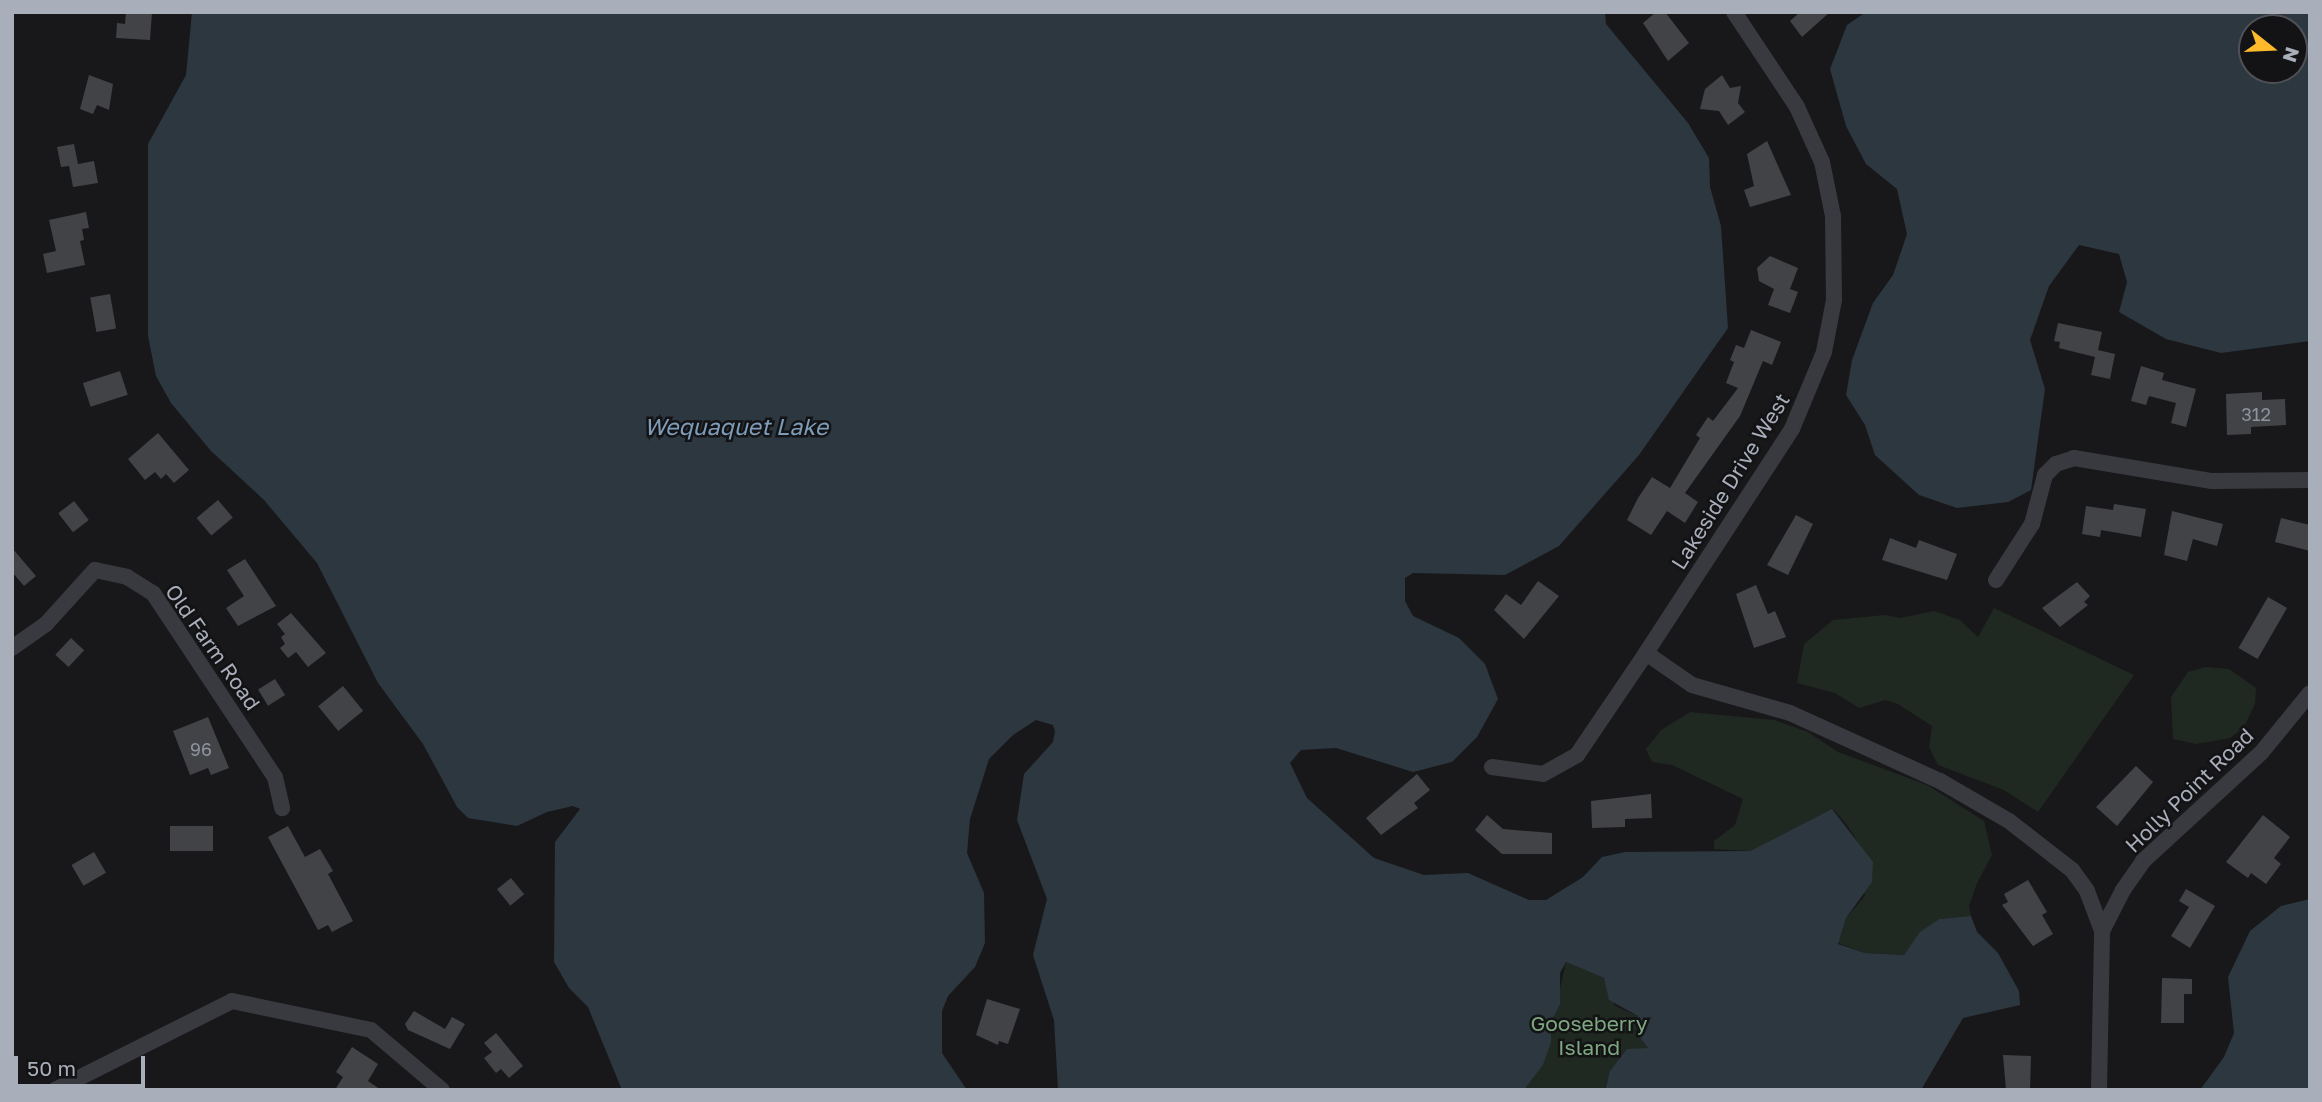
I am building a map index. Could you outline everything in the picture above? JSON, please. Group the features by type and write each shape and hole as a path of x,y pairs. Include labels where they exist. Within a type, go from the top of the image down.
{"street":[{"name":"Lakeside Drive West","path":"1492,767 1543,774 1577,755 1791,429 1824,352 1834,300 1833,216 1822,162 1797,107 1734,12"},
{"path":"1996,580 2032,524 2045,475 2056,464 2074,458 2212,481 2310,481"},
{"name":"Old Farm Road","path":"12,649 46,624 95,570 127,577 144,587 161,604 275,777 282,808"},
{"path":"1646,653 1692,685 1790,713 1940,781 2009,821 2072,870 2087,891 2102,931"},
{"name":"Holly Point Road","path":"2099,1090 2102,931 2143,861 2217,798 2310,692"},
{"path":"55,1090 232,1001 371,1030 442,1090"}],"green space":[{"path":"1994,608 2134,675 2038,812 2004,790 1938,765 1929,747 1932,726 1898,704 1885,700 1859,708 1835,693 1797,683 1804,644 1833,620 1885,615 1900,618 1934,611 1960,620 1978,637"},
{"path":"2205,667 2229,669 2256,688 2255,704 2244,727 2230,738 2196,744 2173,739 2171,697 2188,672"},
{"path":"1690,712 1774,720 1808,732 1838,752 1927,785 1984,821 1992,855 1977,883 1969,906 1971,916 1939,919 1921,932 1904,955 1865,953 1838,943 1846,918 1865,896 1856,839 1833,809 1750,851 1714,849 1714,841 1735,825 1743,799 1672,765 1652,762 1646,749 1661,730"},
{"name":"Gooseberry Island","path":"1566,962 1604,978 1615,1006 1638,1016 1638,1035 1648,1048 1606,1082 1605,1090 1524,1090 1543,1065"}],"water":[{"name":"Wequaquet Lake","path":"192,12 1605,12 1606,24 1688,123 1709,158 1710,187 1721,226 1728,328 1639,455 1559,546 1505,575 1413,573 1405,578 1405,601 1413,616 1459,638 1485,664 1498,699 1477,737 1452,762 1413,772 1336,748 1301,750 1290,763 1307,798 1374,858 1424,875 1468,873 1529,900 1546,900 1583,877 1602,857 1625,852 1750,851 1832,809 1873,862 1872,882 1846,918 1838,944 1865,953 1904,955 1920,932 1939,919 1971,916 1977,932 1998,953 2019,991 2020,1005 1963,1018 1921,1090 1605,1090 1610,1071 1627,1049 1648,1048 1638,1035 1638,1016 1609,1000 1604,978 1566,962 1560,973 1560,1004 1551,1022 1551,1042 1543,1065 1524,1090 1058,1090 1054,1020 1033,955 1047,899 1017,820 1024,774 1053,742 1053,725 1036,720 1013,735 989,759 970,819 967,853 984,893 985,943 975,967 948,996 942,1011 942,1053 967,1090 622,1090 588,1007 569,988 554,962 555,842 580,809 573,806 547,812 517,826 468,818 457,807 423,744 378,683 317,563 264,500 211,451 171,403 156,376 148,336 148,144 186,75"},
{"path":"1866,12 2310,12 2310,341 2221,353 2166,339 2119,312 2127,282 2119,254 2079,245 2049,286 2030,340 2045,389 2031,490 2008,502 1957,508 1919,495 1875,455 1865,425 1846,395 1852,360 1873,303 1893,275 1907,234 1897,189 1866,164 1846,126 1830,69 1847,25"},
{"path":"2310,899 2310,1090 2200,1090 2224,1057 2234,1033 2228,977 2250,931 2281,906"}],"building":[{"path":"126,12 152,12 150,40 116,38 117,23 125,24"},
{"path":"1656,12 1665,12 1689,43 1668,61 1643,23"},
{"path":"1800,12 1830,12 1802,37 1790,21"},
{"path":"89,75 113,84 109,110 97,105 93,114 80,109"},
{"path":"1722,75 1730,88 1741,86 1738,103 1745,112 1728,125 1719,111 1700,109 1705,89"},
{"path":"1767,141 1791,195 1750,207 1744,190 1754,186 1747,154"},
{"path":"74,144 78,164 94,161 98,183 73,187 69,166 61,167 57,147"},
{"path":"86,212 89,228 82,229 84,240 80,241 85,265 47,273 43,254 56,251 49,220"},
{"path":"1770,256 1798,268 1790,289 1798,292 1790,313 1768,305 1774,289 1759,281 1757,268"},
{"path":"110,294 116,328 96,332 90,297"},
{"path":"2058,323 2102,332 2098,350 2115,354 2110,379 2091,375 2095,357 2059,348 2060,342 2054,341"},
{"path":"1751,330 1781,342 1772,365 1763,361 1740,416 1685,493 1698,502 1685,523 1667,511 1651,535 1627,520 1652,477 1670,488 1700,438 1696,435 1708,417 1713,421 1738,388 1726,383 1734,362 1730,360 1736,345 1744,348"},
{"path":"2141,366 2164,373 2162,380 2196,389 2186,427 2171,423 2176,403 2149,396 2146,405 2131,401"},
{"path":"120,371 128,395 91,407 83,383"},
{"path":"2262,392 2262,400 2285,399 2286,425 2251,427 2251,434 2227,435 2226,394"},
{"path":"158,433 189,470 174,483 166,474 161,479 155,472 145,480 128,459"},
{"path":"218,500 233,518 211,536 197,518"},
{"path":"74,501 89,520 73,532 58,513"},
{"path":"2114,504 2146,509 2141,537 2101,530 2100,537 2082,534 2086,506 2113,510"},
{"path":"2172,511 2223,524 2217,546 2193,539 2187,561 2164,555"},
{"path":"1796,515 1813,524 1788,575 1767,565"},
{"path":"2281,518 2310,525 2310,551 2275,542"},
{"path":"1890,538 1916,548 1919,540 1957,554 1947,580 1882,560"},
{"path":"12,548 36,576 24,586 12,572"},
{"path":"245,559 276,606 238,626 226,608 244,596 227,570"},
{"path":"1538,581 1559,596 1524,639 1494,610 1506,594 1521,605"},
{"path":"2077,582 2090,596 2084,602 2088,605 2060,627 2042,608"},
{"path":"1756,585 1768,614 1775,611 1786,637 1754,648 1736,594"},
{"path":"2268,597 2287,608 2258,659 2238,648"},
{"path":"291,613 326,653 308,667 296,652 288,658 280,648 285,644 281,637 285,634 277,624"},
{"path":"71,638 84,650 68,667 55,655"},
{"path":"275,679 285,695 268,706 258,690"},
{"path":"343,686 363,711 338,731 318,706"},
{"path":"208,717 229,768 211,775 208,768 190,775 173,731"},
{"path":"2136,766 2153,782 2117,826 2096,807"},
{"path":"1417,774 1430,790 1414,803 1418,808 1381,835 1366,818"},
{"path":"1651,794 1652,818 1625,819 1625,827 1592,828 1591,801"},
{"path":"1487,815 1503,829 1552,833 1552,854 1502,854 1475,830"},
{"path":"2263,815 2290,837 2274,858 2281,864 2266,884 2251,873 2248,878 2226,862"},
{"path":"170,826 213,826 213,851 170,851"},
{"path":"288,826 305,857 320,849 333,871 328,874 353,921 332,932 328,925 318,930 268,837"},
{"path":"94,852 106,873 83,886 71,865"},
{"path":"511,878 524,894 510,906 497,889"},
{"path":"2028,880 2047,912 2042,915 2053,934 2033,946 2002,905 2008,902 2004,894"},
{"path":"2186,889 2215,906 2190,948 2171,936 2189,907 2179,901"},
{"path":"2162,978 2192,979 2192,994 2184,994 2184,1023 2161,1023"},
{"path":"987,999 1020,1009 1008,1044 999,1041 998,1045 976,1035"},
{"path":"414,1011 445,1029 452,1017 465,1024 450,1049 408,1030 405,1024"},
{"path":"496,1033 523,1066 509,1078 501,1069 496,1073 484,1058 492,1052 484,1043"},
{"path":"352,1047 378,1064 368,1081 381,1090 335,1090 343,1077 336,1072"},
{"path":"2003,1055 2031,1056 2030,1090 2006,1090"}]}
